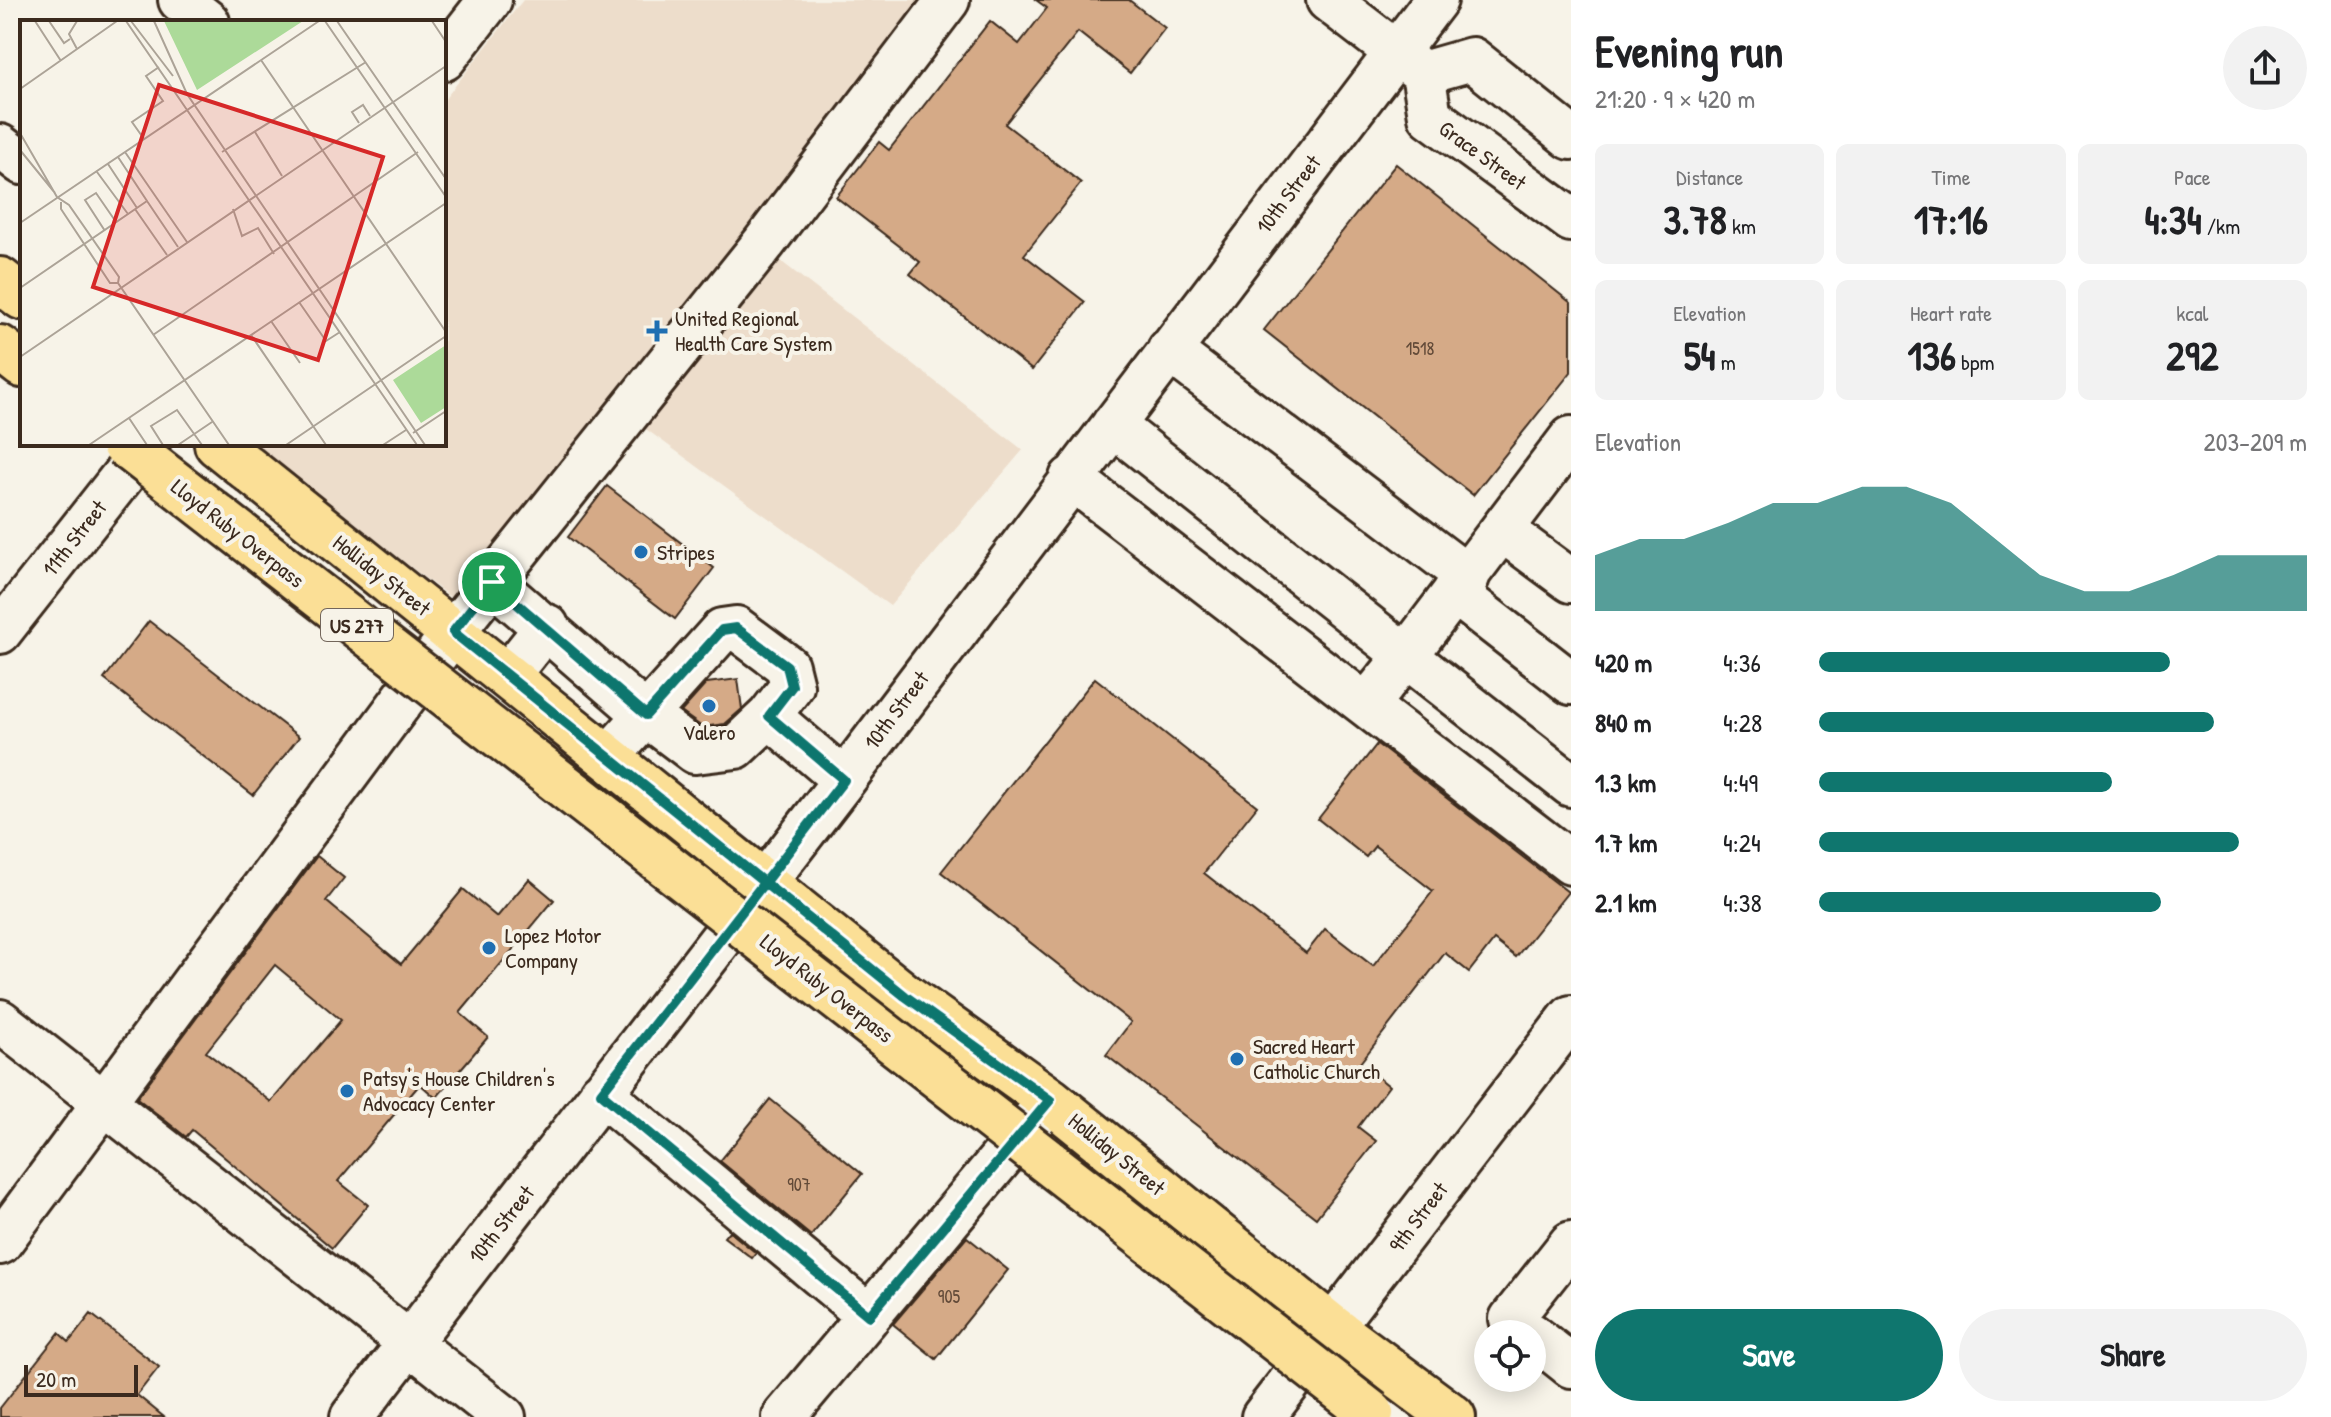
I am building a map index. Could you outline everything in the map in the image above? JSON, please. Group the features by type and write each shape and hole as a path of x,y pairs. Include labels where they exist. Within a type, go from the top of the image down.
{"main road":[{"path":"0,280 20,295"},
{"path":"0,348 20,363"},
{"name":"Lloyd Ruby Overpass","path":"127,446 1374,1416"},
{"name":"Holliday Street","path":"220,446 765,880 905,996 1050,1100 1333,1328 1453,1417"}],"street":[{"path":"180,0 205,20"},
{"path":"0,1243 453,632 764,243 948,0"},
{"path":"1328,0 1410,63 1472,59 1571,138"},
{"name":"10th Street","path":"352,1417 844,780 1169,350 1410,63 1436,0"},
{"path":"446,55 470,7"},
{"name":"Grace Street","path":"1410,63 1430,116 1571,220"},
{"path":"0,146 20,161"},
{"path":"1169,350 1461,585 1571,683"},
{"path":"1113,425 1571,785"},
{"name":"11th Street","path":"0,632 146,446"},
{"path":"1366,705 1567,452"},
{"path":"1071,478 1571,863"},
{"path":"1502,530 1571,581"},
{"path":"492,582 547,626 646,715 695,752 736,747 769,716 792,686 787,666 736,628 722,630 646,715 609,756"},
{"path":"508,675 547,626"},
{"path":"769,716 844,780"},
{"path":"0,1021 504,1417"},
{"name":"9th Street","path":"1263,1417 1566,1035"},
{"path":"601,1093 869,1316"},
{"path":"784,1417 1050,1100"},
{"path":"1512,1320 1571,1243"},
{"path":"1546,1347 1571,1366"}],"shaded area":[{"name":"United Regional Health Care System","path":"523,0 952,0 764,248 1023,450 890,606 625,414 467,610 253,446 446,446 446,97"}],"building":[{"path":"1036,0 1129,0 1165,28 1130,73 1078,32 1005,124 1081,183 1024,255 1085,302 1032,370 910,274 920,262 836,197 879,142 889,150 990,21 1019,44 1047,8"},
{"path":"1396,164 1571,303 1571,372 1473,495 1264,330"},
{"name":"Stripes","path":"607,486 714,568 675,619 568,537"},
{"path":"149,621 299,737 253,795 104,679"},
{"path":"1095,678 1257,806 1204,873 1306,953 1325,929 1373,966 1433,891 1375,846 1366,857 1318,819 1377,744 1568,892 1516,957 1494,940 1469,972 1445,953 1360,1063 1389,1086 1358,1127 1376,1141 1316,1218 1106,1055 1131,1022 941,872"},
{"name":"Valero","path":"738,679 742,709 725,724 702,727 681,712 707,683"},
{"path":"317,856 344,878 326,901 401,964 463,889 497,917 529,879 554,900 460,1013 488,1037 436,1098 420,1084 338,1181 368,1205 332,1248 192,1130 186,1137 137,1098","holes":["275,965 341,1020 271,1102 206,1052"]},
{"path":"770,1099 862,1174 811,1236 720,1161"},
{"path":"729,1231 756,1253 752,1258 724,1237"},
{"path":"967,1237 1008,1270 936,1359 893,1324"},
{"path":"91,1314 159,1367 137,1395 164,1417 0,1417 0,1408 59,1333 69,1342"}],"place":[{"name":"United Regional Health Care System","path":"657,331"},
{"name":"Stripes","path":"641,552"},
{"name":"Valero","path":"709,706"},
{"name":"Lopez Motor Company","path":"489,948"},
{"name":"Sacred Heart Catholic Church","path":"1237,1059"},
{"name":"Patsy's House Children's Advocacy Center","path":"347,1091"}],"route":[{"path":"492,582 453,632 765,880 905,996 1050,1100 869,1316 601,1093 765,880 844,780 769,716 792,686 787,666 736,628 722,630 680,672 646,715 547,626 492,582"}]}
